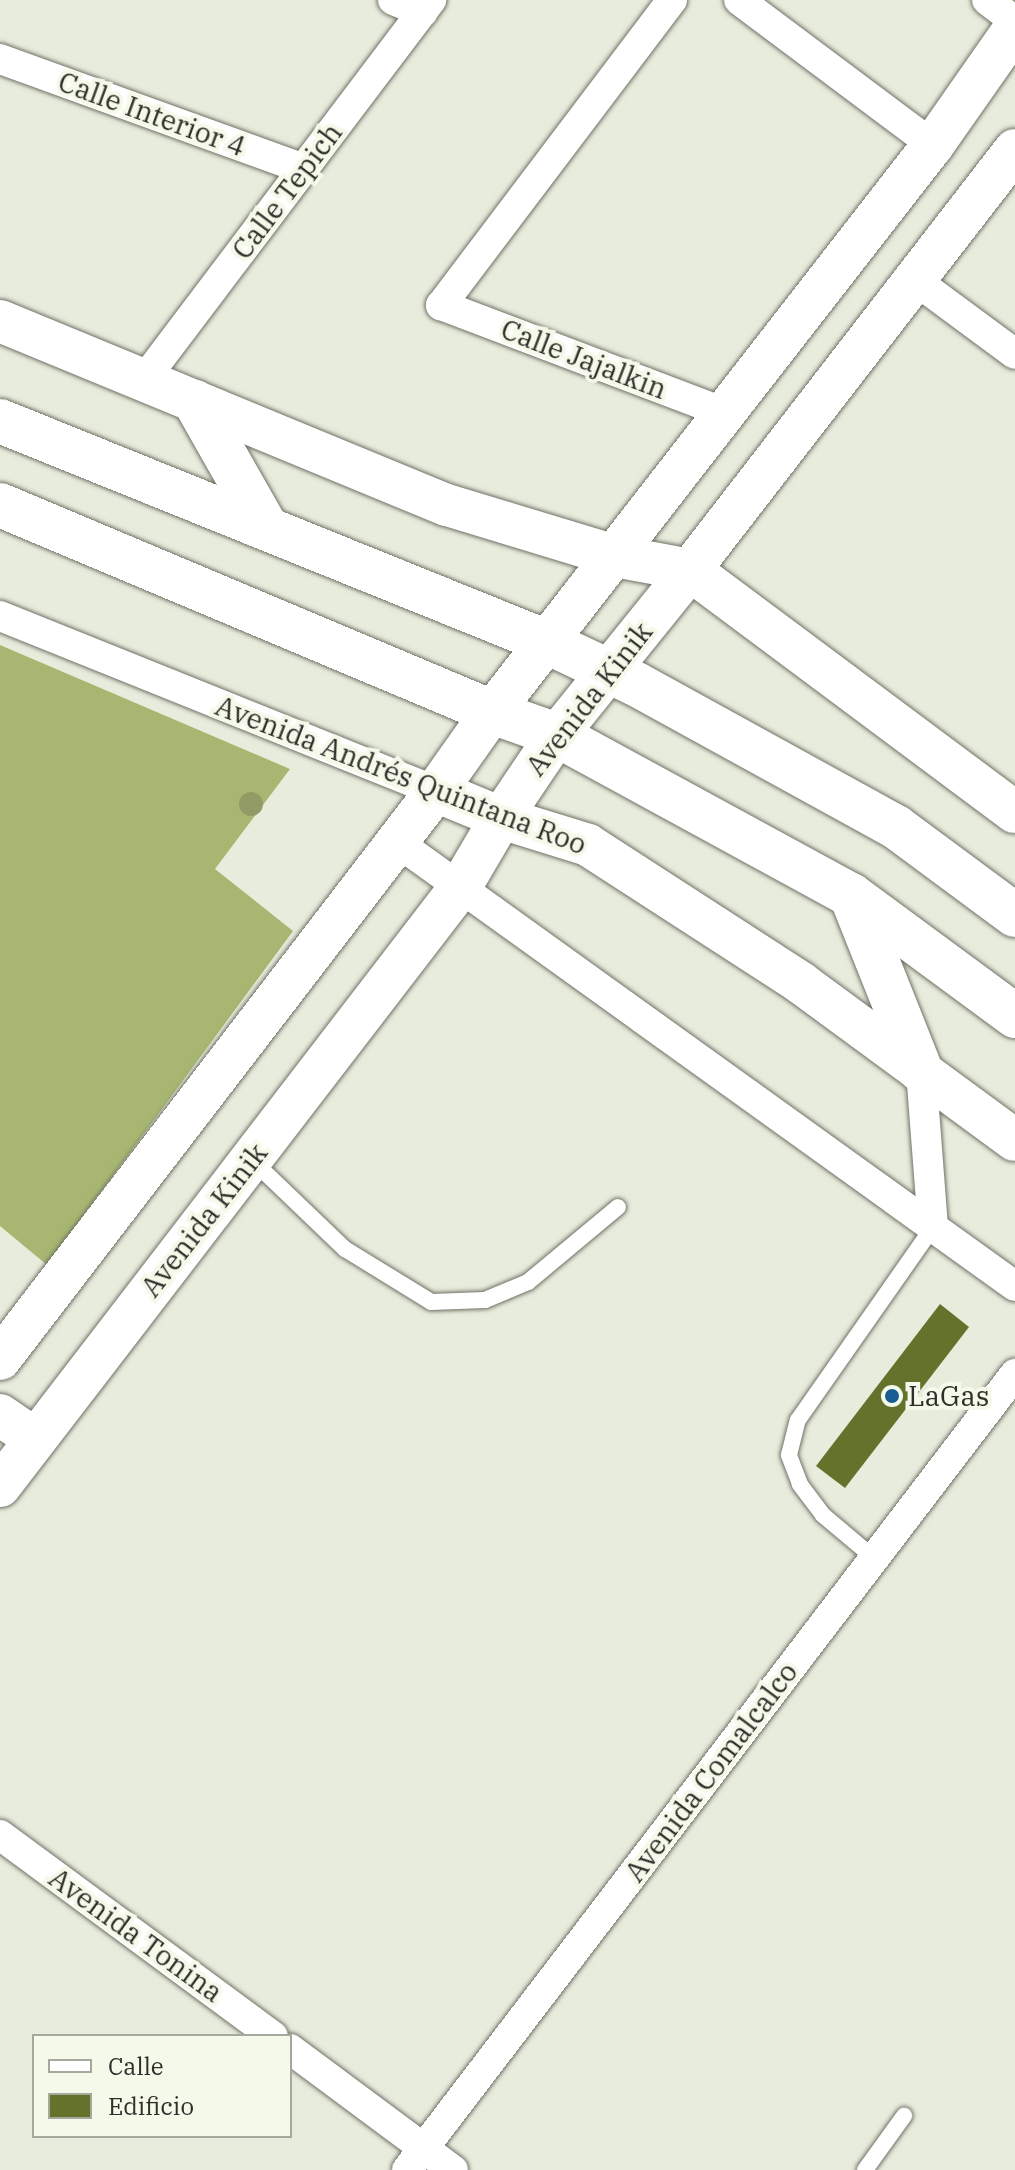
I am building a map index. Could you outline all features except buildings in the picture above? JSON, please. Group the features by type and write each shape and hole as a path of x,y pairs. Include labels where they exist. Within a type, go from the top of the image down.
{"main road":[{"path":"0,1359 436,791 492,712 933,145 1015,28"},
{"name":"Avenida Kinik","path":"0,1486 461,886 501,818 557,735 690,570 1015,150"},
{"path":"0,321 447,505 615,556 690,570 1015,812"},
{"path":"195,402 266,527"},
{"path":"2,425 266,527 547,642 609,671 896,827 1015,915"},
{"path":"0,505 492,712 557,735 851,895 1015,1016"},
{"name":"Avenida Andrés Quintana Roo","path":"436,791 501,818 588,845 801,983 1015,1140"},
{"path":"851,895 921,1071"},
{"path":"0,1415 35,1439"}],"street":[{"path":"393,0 427,6"},
{"name":"Calle Jajalkin","path":"672,0 441,305 726,413"},
{"path":"739,0 933,145"},
{"path":"987,0 1015,21"},
{"name":"Calle Tepich","path":"143,381 427,6"},
{"name":"Calle Interior 4","path":"0,59 304,169"},
{"path":"915,280 1015,354"},
{"name":"Avenida Andrés Quintana Roo","path":"0,616 436,791"},
{"path":"397,842 1015,1286"},
{"path":"921,1071 933,1227"},
{"name":"Avenida Comalcalco","path":"415,2159 1015,1374"},
{"name":"Avenida Tonina","path":"0,1835 270,2034"},
{"path":"292,2051 415,2159 453,2170"}],"lane":[{"path":"251,1159 345,1249 431,1302 485,1300 528,1282 618,1207"},
{"path":"874,1558 823,1515 800,1484 789,1455 798,1420 933,1227"},
{"path":"865,2170 904,2116"}],"green space":[{"path":"0,645 290,769 215,869 293,931 47,1265 0,1226"}],"place":[{"name":"LaGas","path":"892,1396"}]}
